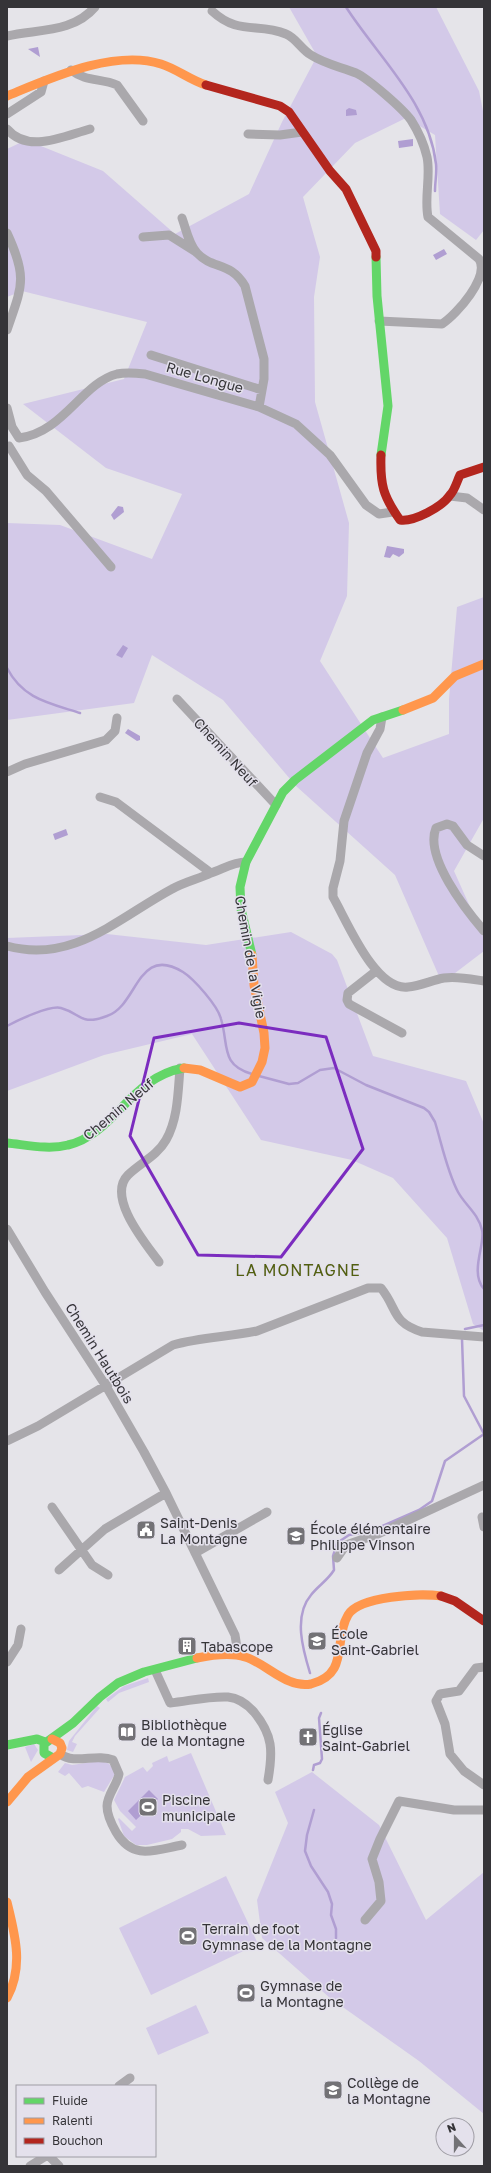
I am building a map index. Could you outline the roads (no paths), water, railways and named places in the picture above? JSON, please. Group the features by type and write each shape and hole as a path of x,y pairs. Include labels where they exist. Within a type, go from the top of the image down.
{"street":[{"path":"7,36 72,25 87,16 95,7"},
{"path":"212,11 222,20 238,27 278,31 286,34 309,54 328,65 356,74 372,84 411,120 421,139 427,157 428,217 479,259 482,263 481,272 474,289 466,300 442,324 379,321"},
{"path":"7,96 71,70 127,60 161,64 204,85 280,106 289,112 330,170 346,189 376,251 379,321 386,371 388,406 380,476 382,490 393,512 400,520 407,521 419,518 450,496 460,475 484,468"},
{"path":"71,70 86,79 111,82 117,85 142,121"},
{"path":"7,114 41,92 44,80"},
{"path":"7,129 22,139 39,142 90,129"},
{"path":"248,134 280,135 302,132"},
{"path":"182,218 196,252"},
{"path":"7,233 20,264 22,281 7,330"},
{"path":"143,238 169,235 206,260 230,269 238,275 245,286 264,359 264,379 259,407"},
{"path":"151,355 262,390"},
{"name":"Rue Longue","path":"19,438 38,434 63,416 100,383 117,374 145,374 259,407 296,424 330,455 371,510 379,514 393,512"},
{"path":"7,408 12,427 19,438 8,447 27,475 46,491 111,567"},
{"path":"450,496 467,498 484,510"},
{"name":"Chemin de la Vigie","path":"180,1068 195,1069 240,1087 252,1082 262,1062 264,1033 254,985 252,948 240,902 240,887 246,862 283,792 295,780 364,726 382,717 422,704 433,698 454,676 484,664"},
{"name":"Chemin Neuf","path":"177,699 276,805"},
{"path":"382,717 380,729 367,753 344,821 340,861 333,888 333,897 376,971 388,982 406,988 445,978 465,978 484,981"},
{"path":"7,772 25,764 106,740 115,731 117,718"},
{"path":"100,797 116,802 211,873"},
{"path":"484,856 467,845 452,826 446,824 436,828 434,835 437,855 449,883 467,911 484,931"},
{"path":"7,946 41,951 77,944 100,933 173,888 234,864 246,862"},
{"path":"376,971 348,993 347,1000 349,1004 402,1033"},
{"path":"159,1262 136,1229 124,1207 122,1192 123,1184 127,1176 156,1153 166,1141 175,1116 180,1068"},
{"name":"Chemin Neuf","path":"7,1143 53,1146 74,1144 89,1135 154,1078 180,1068"},
{"name":"Chemin Hautbois","path":"7,1229 45,1292 106,1386 166,1493 235,1635 238,1654"},
{"path":"7,1441 38,1426 106,1386 111,1381 174,1345 191,1340 238,1335 257,1331 368,1288 381,1288 399,1320 413,1329 422,1332 484,1337"},
{"path":"337,1558 346,1545 378,1534 484,1485"},
{"path":"59,1570 109,1526 166,1493"},
{"path":"52,1507 92,1565 108,1575"},
{"path":"195,1553 268,1512"},
{"path":"482,1517 484,1527"},
{"path":"7,1802 28,1777 47,1744 77,1720 98,1698 119,1683 156,1670 203,1657 238,1654 291,1681 309,1684 328,1676 335,1669 340,1660 346,1620 351,1611 361,1605 422,1595 438,1596 453,1601 484,1620"},
{"path":"7,1662 18,1646 21,1629"},
{"path":"484,1667 476,1668 459,1691 440,1694 436,1701 445,1724 450,1754 464,1771 484,1785"},
{"path":"156,1670 170,1703 228,1698 241,1701 250,1708 263,1723 270,1738 271,1756 268,1780"},
{"path":"28,1777 58,1752 77,1720"},
{"path":"7,1745 37,1739 47,1744 58,1741 58,1752"},
{"path":"47,1744 47,1756 58,1752"},
{"path":"58,1752 68,1758 98,1756 113,1760 118,1774 107,1806 112,1824 126,1846 133,1850 142,1852 182,1845"},
{"path":"365,1920 381,1901 379,1882 372,1859 399,1800 454,1810 484,1810"},
{"path":"7,1902 15,1938 19,1970 16,1982 7,1998"},
{"path":"120,2085 130,2078"},
{"path":"30,2166 46,2157"},
{"path":"49,2157 59,2166"}],"waterway":[{"path":"346,7 413,100 423,120 431,142 436,164 435,191"},
{"path":"7,668 13,678 29,693 47,703 80,713"},
{"path":"7,1026 34,1014 56,1008 68,1010 82,1018 91,1020 107,1016 117,1010 147,971 156,966 168,965 188,975 211,1000 221,1019 230,1059 242,1070 252,1074"},
{"path":"259,1076 289,1084 298,1083 320,1070 334,1068 366,1085 424,1108 429,1112 435,1122 454,1184 461,1197 478,1219 482,1230 483,1236 478,1274 484,1289"},
{"path":"465,1329 484,1325"},
{"path":"462,1339 464,1396 484,1434"},
{"path":"310,1673 302,1644 302,1613 311,1595 334,1570 333,1556 337,1543 349,1535 371,1531 419,1510 432,1501 445,1461 484,1434"},
{"path":"313,1770 314,1765 320,1763 322,1759 319,1718 321,1713"},
{"path":"314,1810 307,1835 305,1851 311,1866 328,1892 332,1904 331,1915 336,1929 336,1938"}],"place":[{"name":"Saint-Denis La Montagne","path":"146,1530"},
{"name":"École élémentaire Philippe Vinson","path":"296,1536"},
{"name":"École Saint-Gabriel","path":"317,1641"},
{"name":"Tabascope","path":"187,1646"},
{"name":"Bibliothèque de la Montagne","path":"127,1732"},
{"name":"Église Saint-Gabriel","path":"308,1737"},
{"name":"Piscine municipale","path":"148,1807"},
{"name":"Terrain de foot Gymnase de la Montagne","path":"188,1936"},
{"name":"Gymnase de la Montagne","path":"246,1993"},
{"name":"Collège de la Montagne","path":"333,2090"}],"district":[{"name":"LA MONTAGNE","path":"298,1270"}]}
